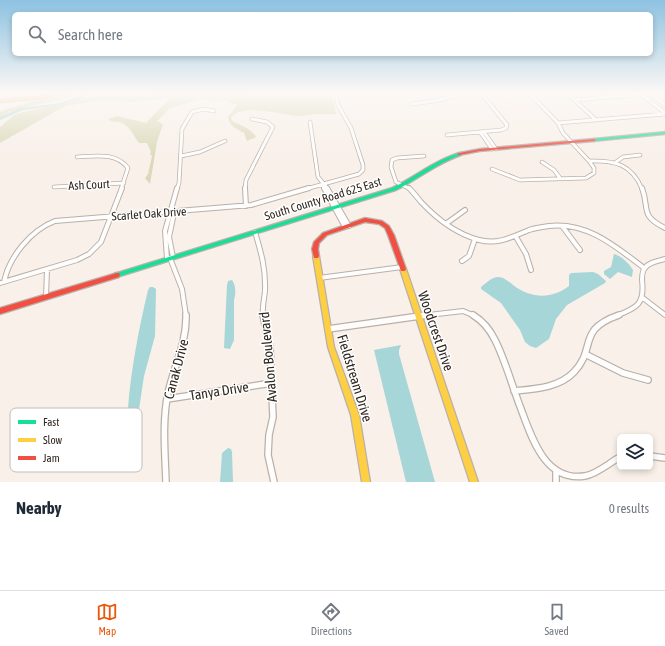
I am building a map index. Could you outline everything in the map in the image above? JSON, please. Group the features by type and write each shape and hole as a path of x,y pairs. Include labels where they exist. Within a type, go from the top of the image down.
{"street":[{"name":"Canak Drive","path":"166,482 164,424 167,400 184,344 187,306 170,258 165,241 165,232 172,213 179,183 182,129 189,115"},
{"name":"Scarlet Oak Drive","path":"2,283 7,271 24,242 31,234 41,227 61,220 172,213 246,206 265,202 356,175 363,168 351,128 344,115"},
{"path":"447,135 503,130 507,125 500,115"},
{"path":"492,169 520,180 590,177 594,174 594,170 589,161 550,115"},
{"path":"591,115 596,120"},
{"path":"558,124 640,115"},
{"path":"246,206 246,180 273,127 272,124 268,122 252,119"},
{"path":"310,122 318,176 324,190 347,226"},
{"path":"482,132 494,149"},
{"name":"South County Road 625 East","path":"0,311 403,186 439,162 450,157 473,151 665,133"},
{"path":"181,156 200,152 225,141"},
{"path":"616,162 623,158 640,155"},
{"path":"2,283 77,260 94,250 101,242 128,169 120,160 105,156 77,157"},
{"path":"424,156 395,158 391,162 390,167 396,182 408,188 424,206 462,233 475,239 497,242 516,237 533,229 562,226 580,227 598,234 644,268"},
{"path":"589,161 603,160 616,162 629,169 636,176 642,190 647,213 654,221 665,228"},
{"path":"542,162 554,170 560,178"},
{"name":"Ash Court","path":"54,187 124,183"},
{"path":"447,223 465,210"},
{"name":"Woodcrest Drive","path":"347,226 370,220 383,224 389,230 474,482"},
{"name":"Fieldstream Drive","path":"347,226 325,234 317,242 315,250 333,357 349,394 355,415 366,482"},
{"path":"562,226 580,250"},
{"name":"Avalon Boulevard","path":"255,232 264,260 265,291 262,309 270,344 273,417 268,446 274,482"},
{"path":"516,237 526,254 531,270"},
{"path":"462,261 469,256 475,239"},
{"path":"514,391 544,388 562,382 575,370 585,354 587,341 595,328 608,318 636,307 643,298 641,277 644,268 651,263 665,258"},
{"path":"319,278 402,267"},
{"path":"46,297 47,270"},
{"path":"643,298 665,315"},
{"path":"328,329 459,310 472,314 480,319 495,340 534,444 544,460 556,471 566,474 585,476 617,458"},
{"path":"585,354 623,373 648,380"},
{"name":"Tanya Drive","path":"167,400 272,383"},
{"path":"653,456 665,458"},
{"path":"556,471 556,482"}],"green space":[{"path":"13,115 48,115 0,143 0,127"},
{"path":"153,115 163,115 157,121 163,124 157,142 150,184 145,178 148,174 152,156 147,143 139,143 131,131 123,123 108,119 117,116 146,123"},
{"path":"233,115 231,117 232,121 248,129 256,137 247,141 244,133 230,123 228,117"}],"water":[{"path":"614,254 622,258 633,270 632,277 618,272 610,279 604,274 604,271 611,267"},
{"path":"593,272 598,274 606,281 605,283 567,305 556,319 549,339 536,348 525,342 520,330 501,303 481,289 481,287 490,280 501,277 526,293 541,296 555,294 569,286 569,275 571,273"},
{"path":"232,280 235,290 234,340 230,349 224,348 227,285 228,281"},
{"path":"150,287 156,289 155,336 144,376 139,408 128,408 133,364 148,290"},
{"path":"401,345 399,354 435,482 406,482 374,350"},
{"path":"228,448 231,449 232,452 233,482 220,482 222,453"}],"waterway":[{"path":"0,119 7,115"}],"traffic: fast":[{"path":"593,140 665,133"},
{"path":"117,275 394,189 442,161 459,154"}],"traffic: slow":[{"path":"316,256 331,347 355,415 366,482"},
{"path":"403,269 474,482"}],"traffic: jam":[{"path":"459,154 480,150 593,140"},
{"path":"316,256 315,249 317,242 325,234 365,220 380,222 387,227 391,235 403,269"},
{"path":"0,311 117,275"}]}
